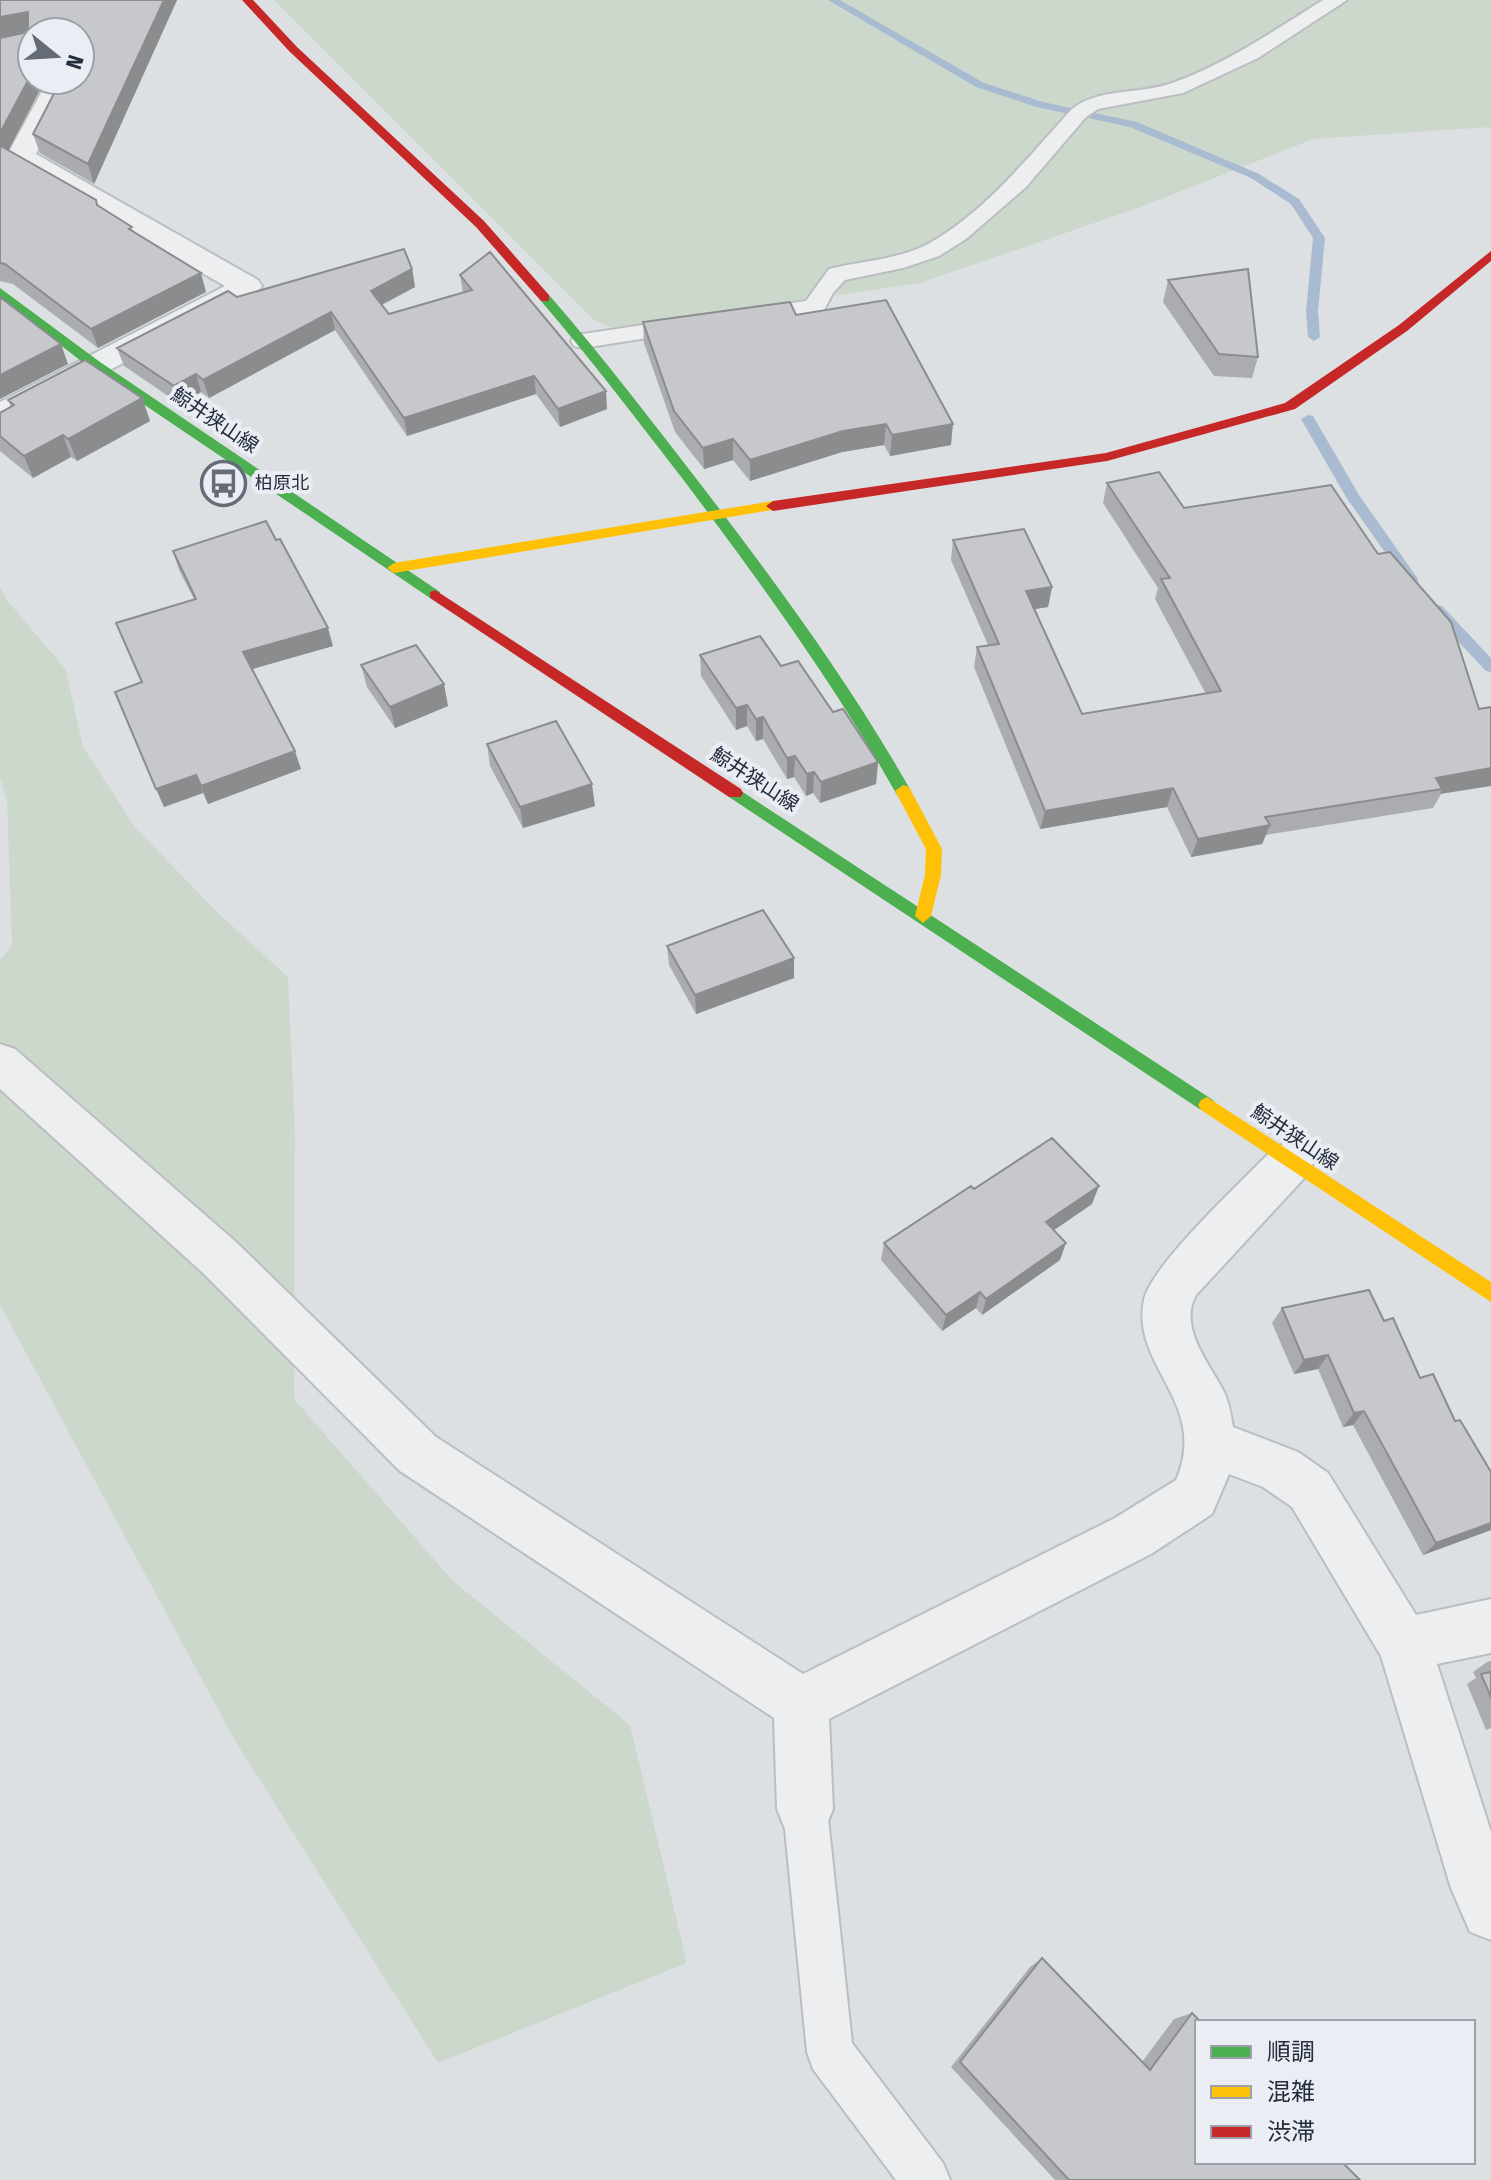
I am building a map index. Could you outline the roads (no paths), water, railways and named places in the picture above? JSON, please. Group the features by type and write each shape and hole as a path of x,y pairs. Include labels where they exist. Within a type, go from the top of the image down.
{"street":[{"path":"247,0 293,49 480,224 583,341 790,610 863,718 934,849 933,875 923,916"},
{"path":"0,415 247,286 20,157 52,96"},
{"path":"394,568 795,502 1107,457 1290,406 1403,328 1491,255"},
{"name":"鯨井狭山線","path":"0,292 95,365 394,568 1491,1293"},
{"path":"0,1062 220,1258 418,1454 801,1704"},
{"path":"801,1704 1133,1536 1194,1497 1206,1469 1211,1443 1205,1406 1177,1356 1167,1323 1168,1299 1179,1280 1291,1161"},
{"path":"1211,1443 1280,1469 1310,1490 1404,1644 1480,1888 1491,1911"},
{"path":"1404,1644 1491,1626"},
{"path":"801,1704 805,1809"}],"lane":[{"path":"583,341 815,307 831,278 837,274 895,263 931,251 958,234 1018,182 1079,113 1091,104 1176,89 1251,54 1337,0"},
{"path":"805,1809 830,2052 926,2180"}],"waterway":[{"path":"833,0 980,85 1040,105 1133,124 1255,176 1295,202 1319,238 1312,311 1314,337"},
{"path":"1308,419 1353,497 1413,582"},
{"path":"1437,610 1491,667"}],"place":[{"name":"柏原北","path":"224,483"}]}
